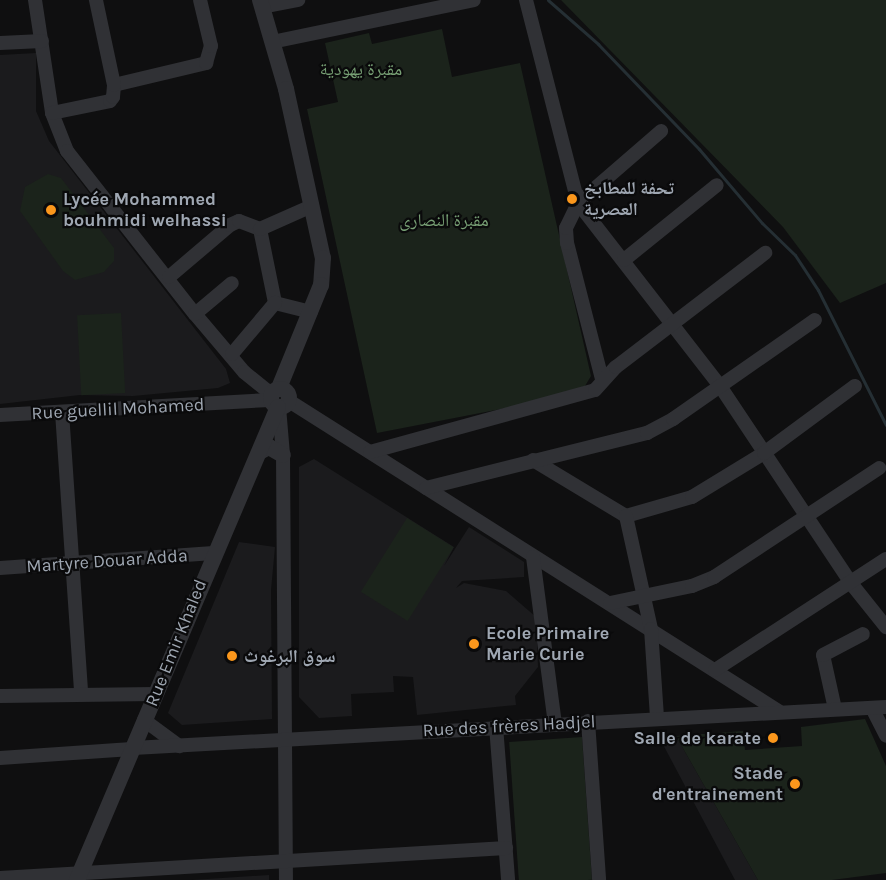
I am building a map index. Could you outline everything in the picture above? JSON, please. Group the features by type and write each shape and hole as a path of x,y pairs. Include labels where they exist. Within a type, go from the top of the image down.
{"street":[{"path":"34,0 52,113 67,151 169,277 195,314 232,354 244,372 278,399 370,452 780,712"},
{"path":"52,113 110,101 114,85 96,0"},
{"path":"114,85 206,63 211,46 200,0"},
{"path":"261,3 298,0"},
{"path":"526,0 578,203 673,322 720,386 850,582 886,627"},
{"path":"272,42 467,1"},
{"name":"Rue Emir Khaled","path":"79,875 213,554 261,451 321,285 323,258 312,206 261,3"},
{"path":"0,44 42,41"},
{"path":"602,379 566,236 578,203 661,131"},
{"path":"624,260 717,185"},
{"path":"169,277 230,225 238,221 260,229 312,206"},
{"path":"260,229 275,303"},
{"path":"370,452 595,390 602,379 765,253"},
{"path":"195,314 232,283"},
{"path":"275,303 311,312"},
{"path":"232,354 275,303"},
{"path":"426,488 647,433 815,320"},
{"path":"237,403 248,393 244,372"},
{"path":"626,516 692,497 764,453 855,386"},
{"path":"278,399 283,455 287,741 286,880"},
{"name":"Rue guellil Mohamed","path":"0,415 278,399"},
{"path":"62,412 81,694"},
{"path":"261,451 269,447 283,455"},
{"path":"533,460 626,516 651,629 657,718"},
{"path":"610,603 644,594 692,586 714,577 879,468"},
{"name":"Martyre Douar Adda","path":"0,568 213,554"},
{"path":"533,556 555,723"},
{"path":"715,670 886,559"},
{"path":"835,709 823,655 863,634"},
{"path":"0,696 155,694"},
{"path":"879,707 886,736"},
{"name":"Rue des frères Hadjel","path":"0,758 496,726 879,707"},
{"path":"144,720 179,746"},
{"path":"588,721 599,880"},
{"path":"496,726 508,880"},
{"path":"0,878 506,848"}],"shaded area":[{"name":"Lycée Mohammed bouhmidi welhassi","path":"36,53 36,111 49,141 226,369 230,383 218,388 133,396 80,395 0,404 0,55"},
{"path":"314,459 454,547 444,566 469,527 524,562 524,577 462,581 456,588 464,583 506,591 536,617 538,667 515,696 516,705 417,715 413,677 393,676 394,692 351,694 352,716 319,718 299,697 299,467"},
{"name":"سوق البرغوث","path":"239,542 275,547 271,590 272,719 182,725 168,713"},
{"path":"676,736 758,880 735,880 659,737"},
{"path":"269,875 269,880 192,880"}],"green space":[{"path":"561,0 886,0 886,283 840,303 783,227"},
{"name":"مقبرة النصارى","path":"442,29 452,77 520,63 591,376 585,386 543,401 377,433 307,109 338,102 325,43 369,33 372,44"},
{"path":"48,174 61,178 114,248 114,261 104,272 75,280 63,271 20,211 25,187"},
{"path":"121,313 125,393 81,395 77,315"},
{"path":"407,518 454,547 408,621 361,592"},
{"name":"Stade d'entrainement","path":"865,719 886,766 886,873 832,880 758,880 676,736 743,731 745,750 802,746 801,727"},
{"path":"582,737 592,880 519,880 509,742"}],"waterway":[{"path":"548,0 598,44 699,149 762,223 795,255 818,290 886,425"}],"place":[{"name":"تحفة للمطابخ العصرية","path":"572,199"},
{"name":"Lycée Mohammed bouhmidi welhassi","path":"51,210"},
{"name":"Ecole Primaire Marie Curie","path":"474,644"},
{"name":"سوق البرغوث","path":"232,656"},
{"name":"Salle de karate","path":"773,738"},
{"name":"Stade d'entrainement","path":"795,784"}],"park label":[{"name":"مقبرة يهودية","path":"361,69"}]}
